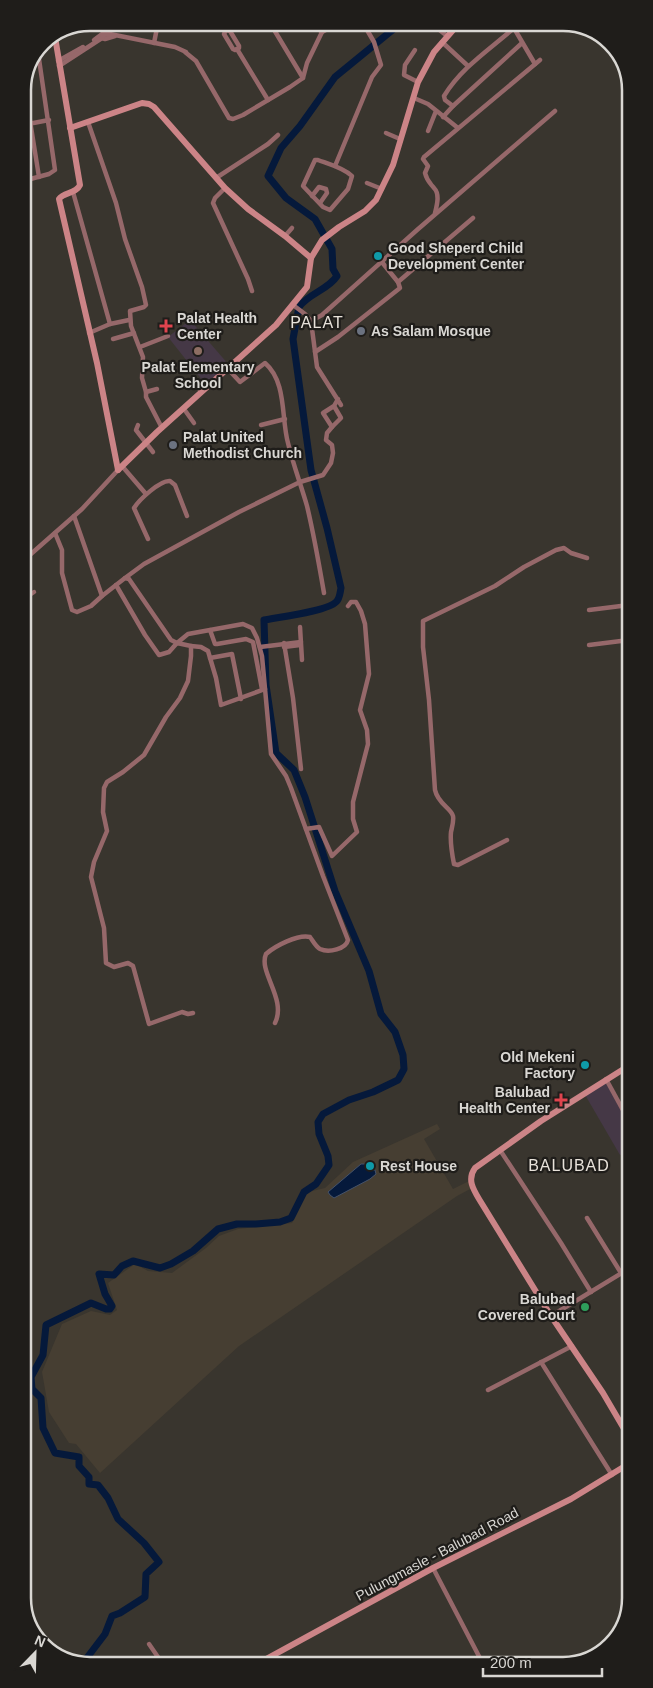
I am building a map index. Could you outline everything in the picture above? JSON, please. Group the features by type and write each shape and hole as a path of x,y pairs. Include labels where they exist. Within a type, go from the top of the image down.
{"street":[{"path":"58,63 106,31"},
{"path":"154,43 156,31"},
{"path":"226,31 224,34 233,49 237,49 268,100"},
{"path":"275,31 303,78"},
{"path":"335,166 372,77 381,65 374,42 368,31"},
{"path":"439,31 468,66"},
{"path":"31,554 74,516 162,428 297,308 307,287 311,258 327,236 370,207 376,200 392,165 418,82 434,52 454,31"},
{"path":"453,106 445,100 444,96 456,78 510,31"},
{"path":"516,31 535,64"},
{"path":"58,63 102,38 115,36 178,48 196,61 229,118 236,119 303,78 307,63 322,32"},
{"path":"57,42 58,63 80,185 79,188 61,196 59,199 120,468 146,494"},
{"path":"443,117 522,43"},
{"path":"415,50 405,65 404,75 418,82"},
{"path":"31,180 49,174 55,170 39,60"},
{"path":"435,214 438,202 436,190 427,181 425,173 428,166 423,158 540,60"},
{"path":"414,98 427,104 458,128"},
{"path":"70,128 132,106 149,104 154,107 225,188 248,209 311,258"},
{"path":"428,131 436,111"},
{"path":"312,321 334,304 555,111"},
{"path":"39,177 31,123 49,120"},
{"path":"88,122 142,287 146,305 130,311 129,320 144,362 142,378 148,402 162,428"},
{"path":"386,133 400,139"},
{"path":"216,178 268,144 278,135"},
{"path":"318,160 335,166 352,176 350,185 330,210 312,196 304,188 303,184 314,161 318,160"},
{"path":"367,183 382,189"},
{"path":"312,196 319,187 326,189 327,193 320,203"},
{"path":"225,188 215,198 213,203 252,291"},
{"path":"73,192 110,324"},
{"path":"398,282 472,218"},
{"path":"285,236 292,228"},
{"path":"315,352 338,337 400,288 398,282 381,261"},
{"path":"297,308 312,321 317,367 341,405"},
{"path":"89,333 110,324 129,320"},
{"path":"113,339 134,333"},
{"path":"140,347 168,336"},
{"path":"228,369 240,382 263,364 267,365 274,376 284,406 288,445 300,482 315,542 324,593"},
{"path":"193,382 202,392"},
{"path":"146,392 157,389"},
{"path":"332,427 323,413 334,406 338,399"},
{"path":"55,533 62,550 62,573 72,610 77,612 91,606 144,564 239,512 300,482 323,475 331,463 333,453 332,445 326,440 327,434 341,418 334,406"},
{"path":"184,409 194,423"},
{"path":"261,426 285,419"},
{"path":"138,425 136,430 153,452"},
{"path":"148,539 134,508 146,494 164,481 170,481 175,485 188,516"},
{"path":"74,516 102,596"},
{"path":"507,840 458,866 454,864 451,834 453,815 438,798 435,790 423,621 495,586 558,548 564,548 571,553 587,558"},
{"path":"125,578 131,580 172,640 177,643 205,648 208,651 221,705 264,690"},
{"path":"116,585 159,656 169,652 188,634 243,624 248,625 254,630 262,646 264,690 271,754 292,788 308,828 323,876 348,938 346,945 324,950 316,946 310,937 304,936 282,944 266,954 265,964 278,1010 278,1016 274,1023"},
{"path":"308,828 319,827 332,856 357,832 353,819 352,802 368,744 367,730 360,710 369,674 363,616 358,603 353,601 348,606"},
{"path":"589,610 622,606"},
{"path":"300,627 302,660"},
{"path":"210,630 215,644 246,639 253,642 264,690"},
{"path":"589,645 622,641"},
{"path":"262,646 300,643"},
{"path":"284,645 301,769"},
{"path":"190,646 191,656 188,681 180,698 166,717 144,755 105,785 102,800 107,831 94,862 92,877 104,928 106,963 114,967 128,963 133,966 148,1023 151,1024 182,1012 193,1013"},
{"path":"210,658 232,654 242,699"},
{"path":"622,1070 500,1150 475,1168 470,1178 479,1199 551,1316 603,1393 622,1425"},
{"path":"606,1079 622,1108"},
{"path":"500,1150 591,1292"},
{"path":"551,1316 621,1274 587,1218"},
{"path":"488,1390 572,1346"},
{"path":"541,1362 612,1475"},
{"name":"Pulungmasle - Balubad Road","path":"270,1657 433,1568 571,1499 622,1468"},
{"path":"433,1568 479,1657"},
{"path":"150,1644 158,1657"}],"shaded area":[{"name":"Palat Elementary School","path":"190,320 229,365 206,385 168,337"},
{"path":"606,1081 622,1110 622,1154 620,1155 584,1093"},
{"path":"437,1124 440,1129 424,1139 453,1189 469,1181 472,1188 457,1196 239,1346 100,1473 76,1444 69,1443 49,1412 42,1372 62,1324 91,1311 110,1315 117,1310 108,1283 135,1264 148,1271 172,1273 219,1236 238,1229 292,1223 308,1192 325,1188 353,1162"}],"water":[{"path":"361,1164 365,1164 367,1170 375,1170 376,1174 334,1198 330,1195 328,1192"}],"waterway":[{"path":"31,1377 43,1355 46,1325 91,1303 106,1309 110,1309 112,1306 105,1294 99,1274 114,1275 122,1266 133,1261 160,1268 193,1251 218,1229 237,1224 280,1222 291,1218 304,1192 316,1184 329,1165 328,1156 319,1134 318,1122 323,1114 349,1100 373,1092 398,1080 404,1069 403,1055 395,1032 381,1014 369,971 335,891 305,797 294,770 276,753 266,685 264,620 314,611 331,605 338,599 341,588 311,470 293,339 299,307 308,298 329,285 337,276 333,269 332,249 315,219 286,198 268,176 281,148 300,126 335,77 391,31"},
{"path":"31,1377 32,1389 41,1398 43,1428 55,1453 79,1457 79,1466 89,1477 89,1484 98,1485 108,1498 118,1519 144,1543 159,1562 146,1574 145,1597 112,1616 105,1634 88,1657"}],"place":[{"name":"Good Sheperd Child Development Center","path":"378,256"},
{"name":"Palat Health Center","path":"166,326"},
{"name":"As Salam Mosque","path":"361,331"},
{"name":"Palat Elementary School","path":"198,351"},
{"name":"Palat United Methodist Church","path":"173,445"},
{"name":"Old Mekeni Factory","path":"585,1065"},
{"name":"Balubad Health Center","path":"561,1100"},
{"name":"Rest House","path":"370,1166"},
{"name":"Balubad Covered Court","path":"585,1307"}],"district":[{"name":"PALAT","path":"317,322"},
{"name":"BALUBAD","path":"569,1165"}]}
